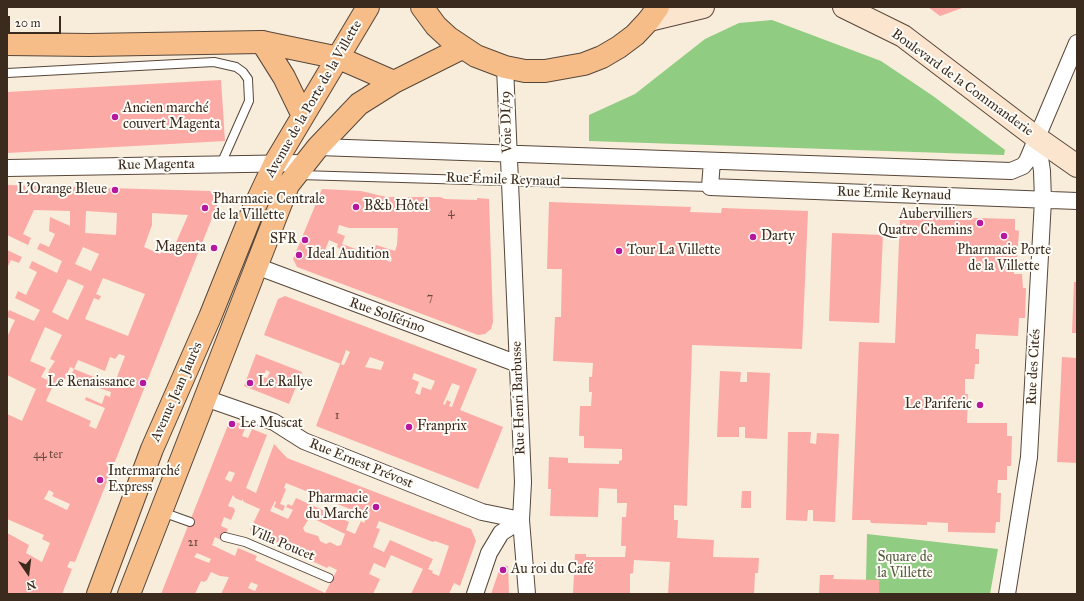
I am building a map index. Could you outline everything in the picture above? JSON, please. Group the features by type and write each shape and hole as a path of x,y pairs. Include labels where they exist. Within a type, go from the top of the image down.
{"main road":[{"name":"Avenue de la Porte de la Villette","path":"262,192 275,163 339,58 368,7"},
{"path":"422,7 436,26 462,48 476,56 505,67 525,71 544,71 584,64 602,57 619,47 654,14 703,7"},
{"name":"Boulevard de la Commanderie","path":"844,7 902,36 1037,138 1077,166"},
{"path":"262,42 284,77 303,116"},
{"path":"14,44 89,46 160,43 262,42 339,58 394,82"},
{"name":"Avenue de la Porte de la Villette","path":"285,193 300,169 352,110 394,82 462,48"},
{"name":"Avenue Jean Jaurès","path":"98,594 152,449 210,318 262,192"},
{"name":"Avenue Jean Jaurès","path":"128,594 285,193"}],"street":[{"name":"Rue Émile Reynaud","path":"318,147 1011,171 1023,166 1027,162 1077,43"},
{"name":"Voie DI/19","path":"505,67 508,154 512,201"},
{"name":"Rue des Cités","path":"1007,594 1029,457 1043,200 1042,172 1037,138"},
{"path":"710,187 712,160"},
{"name":"Rue Magenta","path":"7,168 275,163 300,169"},
{"name":"Rue Émile Reynaud","path":"710,187 1077,201"},
{"name":"Rue Henri Barbusse","path":"512,201 523,482 521,520 527,594"},
{"name":"Rue Solférino","path":"256,266 518,364"},
{"name":"Rue Ernest Prévost","path":"205,398 274,422 304,441 482,512 521,520"},
{"path":"475,594 489,553 501,533 521,520"}],"lane":[{"path":"7,73 214,62 236,66 248,79 249,101 221,164"},
{"name":"Rue Émile Reynaud","path":"300,169 510,181 710,187"},
{"path":"161,512 190,522"},
{"name":"Villa Poucet","path":"225,537 245,542 329,578"}],"green space":[{"path":"772,20 881,61 933,96 1005,150 1004,155 589,141 589,115 635,94 705,39 739,23"},
{"name":"Square de la Villette","path":"867,534 998,549 990,594 879,594 879,581 866,580"}],"building":[{"path":"928,7 965,7 940,16"},
{"name":"Ancien marché couvert Magenta","path":"221,80 225,141 7,153 7,92"},
{"path":"7,185 210,191 218,203 75,562 70,561 67,567 72,569 62,594 7,594 7,533 29,545 26,553 42,562 50,543 42,539 44,535 7,519 7,414 22,421 36,389 7,375 7,337 15,320 7,317 7,315 9,310 34,321 40,310 15,298 18,291 26,295 37,272 29,268 32,261 57,273 62,261 37,249 40,243 49,247 55,234 49,231 50,217 70,226 70,211 34,210 23,234 31,238 28,245 7,235","holes":["86,211 117,213 116,235 85,233","152,213 188,215 171,254 162,250 160,254 144,247 152,225","83,247 99,254 91,271 75,264","103,278 145,294 128,336 85,319 94,298 99,300 101,296 96,294","68,279 84,286 68,320 52,312","45,327 62,335 50,359 55,361 49,370 47,380 41,377 46,368 30,361","119,354 125,356 114,385 74,369 78,360 105,371 110,357 115,359","70,367 74,369 71,375 76,378 75,380 111,392 110,397 105,395 102,404 86,397 85,400 105,408 96,429 89,426 91,421 46,401 54,383 62,386","49,490 54,493 52,496 70,504 67,510 44,499"]},
{"path":"322,189 361,191 386,197 440,197 445,199 477,200 477,198 489,199 493,322 491,329 485,334 478,335 297,267 293,259","holes":["339,225 349,228 398,228 397,245 395,251 376,245 374,251 392,258 391,262 342,244 345,236 337,233","329,240 338,244 337,247 340,249 337,258 324,253"]},
{"path":"549,202 691,207 690,212 721,213 722,208 808,211 802,349 692,345 687,506 674,505 674,520 678,520 677,538 714,540 713,557 759,558 758,573 755,573 754,594 668,594 670,562 634,560 633,573 630,574 630,594 573,594 575,554 586,554 586,557 625,557 626,546 621,546 622,517 626,517 627,503 617,503 617,489 599,488 598,517 550,516 551,489 548,489 549,457 568,458 568,463 619,464 619,461 622,460 622,449 584,448 584,436 579,436 580,406 591,406 592,392 589,392 589,377 592,377 593,363 553,361 555,317 561,317 562,269 547,269"},
{"path":"900,216 1015,219 1015,230 1019,231 1017,259 1014,260 1014,274 1022,274 1023,288 1026,288 1025,318 1019,318 1018,336 976,334 975,349 979,349 979,364 975,364 974,379 965,379 965,394 968,394 967,423 1007,423 1007,436 1012,436 1011,466 1007,466 1007,480 998,480 997,493 1001,493 1000,522 996,522 995,533 948,532 948,523 927,522 927,525 871,523 870,520 852,520 859,342 895,343"},
{"path":"832,233 883,235 879,323 829,321"},
{"path":"7,250 22,257 19,263 11,260 7,268"},
{"path":"1074,282 1077,282 1077,333 1072,333"},
{"path":"285,296 477,369 460,410 503,427 478,489 316,426 340,364 344,365 350,352 346,350 341,364 264,335 278,299","holes":["370,357 384,362 381,370 365,367","414,373 435,381 431,390 422,387 420,395 415,393 419,382 412,379","452,383 460,386 452,407 449,406 451,402 447,400 445,405 443,404"]},
{"path":"256,354 302,372 289,404 244,386","holes":["266,370 270,372 267,378 263,377"]},
{"path":"1062,357 1077,358 1077,463 1057,462"},
{"path":"720,371 741,372 740,382 747,382 747,372 770,373 767,439 745,438 745,427 739,427 739,437 717,437"},
{"path":"230,420 246,426 242,436 248,438 252,429 267,435 246,488 256,493 274,444 287,458 471,529 476,541 460,586 454,583 449,594 411,594 423,569 391,555 385,568 374,563 369,574 380,579 373,594 221,594 229,577 220,576 211,572 207,580 204,582 201,581 195,594 161,594","holes":["229,471 235,473 231,482 225,479","286,483 367,516 364,523 361,521 355,534 346,530 349,522 296,498 292,506 288,504 286,507 293,510 288,519 270,511 275,501 274,507 283,511 285,506 280,504 286,489 284,488","233,495 235,498 242,501 242,499 244,502 260,509 250,530 295,550 295,553 327,568 329,566 337,570 325,593 255,560 257,556 238,548 235,556 212,545 215,537 223,541 228,529 221,526 224,517 231,520 235,511 234,508 228,506","310,517 345,534 341,545 337,546 330,542 326,544 320,541 318,536 305,532 303,528","379,521 433,542 435,541 449,546 439,576 432,573 433,571 428,569 433,559 390,540 384,552 373,547 380,529 376,528","197,553 211,559 209,563 194,557","251,582 258,585 255,591 248,588"]},
{"path":"788,432 811,432 810,443 816,444 817,433 839,434 835,522 813,521 813,510 808,510 807,521 786,520"},
{"path":"742,491 751,491 751,508 741,508"},
{"path":"501,565 508,566 509,594 491,594"},
{"path":"820,575 834,575 833,579 879,580 879,594 819,594"}],"place":[{"name":"Ancien marché couvert Magenta","path":"115,117"},
{"name":"L'Orange Bleue","path":"115,190"},
{"name":"B&b Hôtel","path":"356,207"},
{"name":"Pharmacie Centrale de la Villette","path":"205,208"},
{"name":"Aubervilliers Quatre Chemins","path":"980,223"},
{"name":"Pharmacie Porte de la Villette","path":"1004,236"},
{"name":"Darty","path":"753,237"},
{"name":"SFR","path":"305,240"},
{"name":"Magenta","path":"214,248"},
{"name":"Tour La Villette","path":"619,251"},
{"name":"Ideal Audition","path":"299,255"},
{"name":"Le Renaissance","path":"143,383"},
{"name":"Le Rallye","path":"250,383"},
{"name":"Le Pariferic","path":"980,405"},
{"name":"Le Muscat","path":"232,424"},
{"name":"Franprix","path":"409,427"},
{"name":"Intermarché Express","path":"100,480"},
{"name":"Pharmacie du Marché","path":"376,507"},
{"name":"Au roi du Café","path":"503,570"}]}
